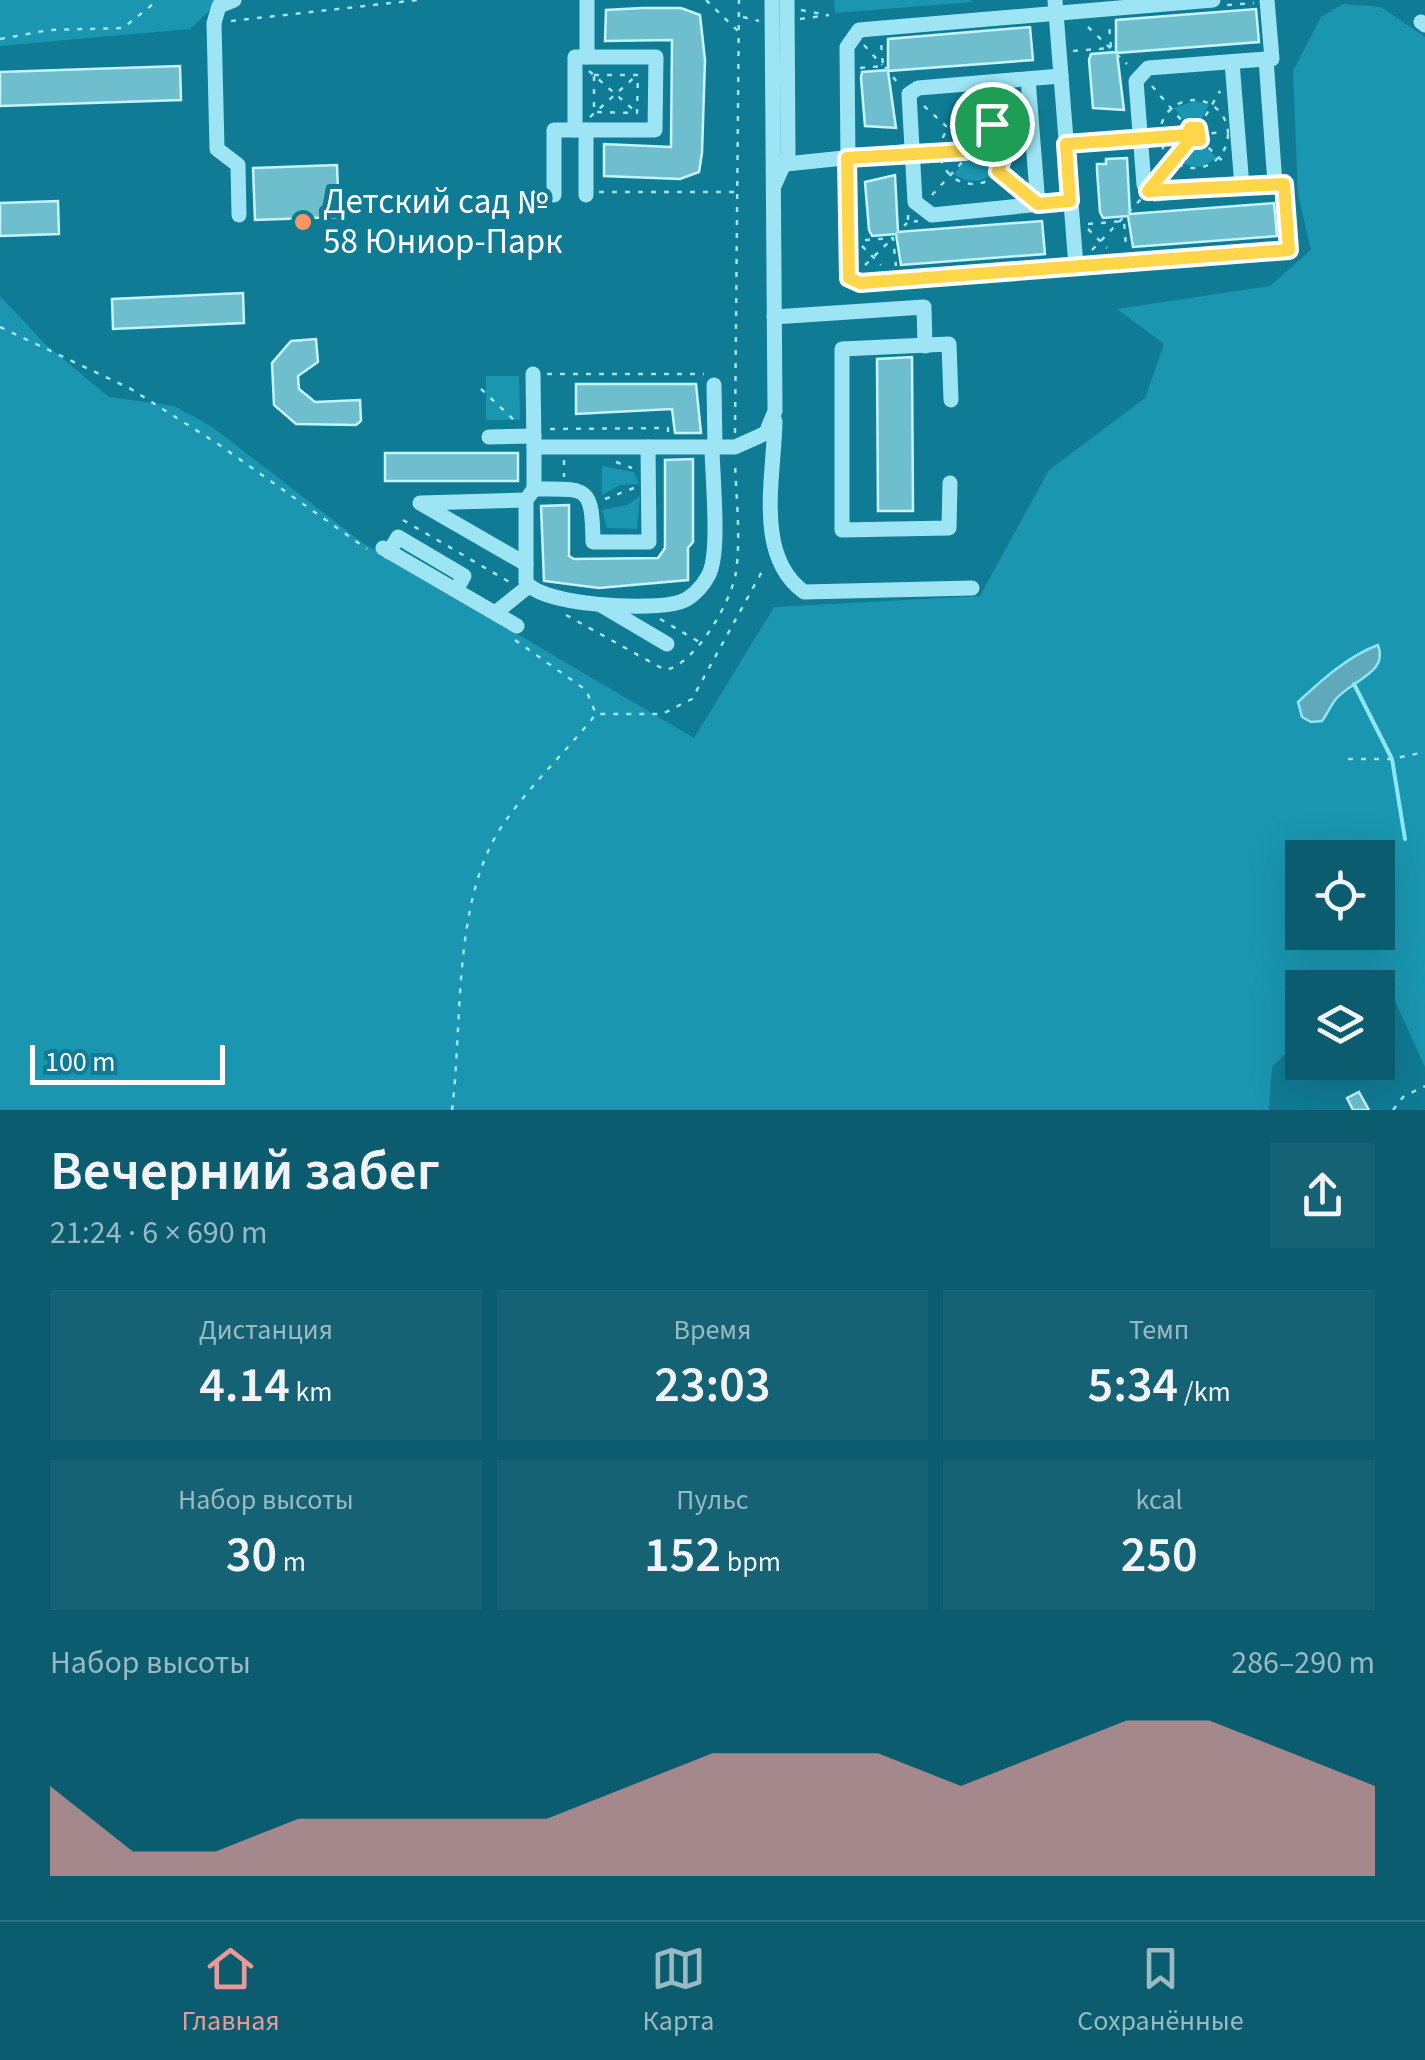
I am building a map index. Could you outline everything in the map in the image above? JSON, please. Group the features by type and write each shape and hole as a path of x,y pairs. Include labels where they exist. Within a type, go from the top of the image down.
{"street":[{"path":"234,0 220,6 214,22 217,149 238,165 238,215"},
{"path":"586,195 579,130 587,0"},
{"path":"772,0 772,552 787,580 804,592 972,588"},
{"path":"1213,0 1055,6 859,30 847,47 846,271 851,279 860,283 1079,262 1289,250 1284,184 1145,194 1136,81 1143,70 1272,59 1267,0"},
{"path":"772,190 786,164 793,2"},
{"path":"1055,6 1070,201 1079,262"},
{"path":"554,196 554,130 656,129 656,58 581,58"},
{"path":"1266,59 1276,184"},
{"path":"1232,62 1242,187"},
{"path":"1061,76 918,88 910,93 912,153 920,209 932,215 1070,201"},
{"path":"1026,79 1037,203"},
{"path":"1066,144 1141,138"},
{"path":"786,164 912,153"},
{"path":"774,317 924,308 925,346"},
{"path":"950,483 949,528 842,530 842,349 948,344 951,400"},
{"path":"533,374 526,564 529,586 541,596 598,603 680,603 710,573 715,377"},
{"path":"489,437 532,437 564,447 735,446 766,432 775,411"},
{"path":"526,564 420,503 579,489 590,499 593,542 649,542 648,447"},
{"path":"382,552 398,538 431,556 464,576 456,590 495,613 511,630"},
{"path":"495,613 529,586"},
{"path":"598,603 666,644"}],"path":[{"path":"0,39 49,30 124,28 158,0"},
{"path":"214,22 418,0"},
{"path":"706,0 739,32"},
{"path":"735,446 739,0"},
{"path":"793,2 798,10 829,15"},
{"path":"1108,14 1111,48"},
{"path":"1088,27 1130,63"},
{"path":"859,30 860,40 896,82"},
{"path":"880,32 883,66"},
{"path":"1067,51 1111,48"},
{"path":"581,58 594,76 656,129"},
{"path":"579,130 656,58"},
{"path":"854,68 883,66"},
{"path":"594,76 637,75"},
{"path":"637,75 637,113"},
{"path":"594,76 595,112"},
{"path":"851,279 920,209 967,151 978,144 1026,79"},
{"path":"1079,262 1124,221 1198,128 1224,84"},
{"path":"1153,87 1189,135"},
{"path":"910,93 949,128 967,151"},
{"path":"1187,101 1212,106 1223,116 1228,132 1219,157 1201,168 1173,160 1160,137 1163,121 1172,109 1187,101"},
{"path":"595,112 637,113"},
{"path":"968,118 992,124 1006,148 998,171 978,183 951,174 940,153 949,128 968,118"},
{"path":"1198,128 1200,140"},
{"path":"1141,138 1189,135 1231,168"},
{"path":"978,144 979,155"},
{"path":"912,153 967,151 979,155 1037,203"},
{"path":"1124,221 1126,254 1100,243 1082,224 1124,221"},
{"path":"853,241 893,238"},
{"path":"859,240 872,258 896,272 893,238"},
{"path":"0,327 131,389 382,552"},
{"path":"533,374 736,374"},
{"path":"481,389 532,437 668,428"},
{"path":"564,447 564,489"},
{"path":"602,501 622,489 648,489"},
{"path":"596,714 662,714 692,699 772,552"},
{"path":"635,603 702,644"},
{"path":"511,630 586,690 596,714"},
{"path":"452,1110 466,934 485,862 503,825 596,714"},
{"path":"1348,758 1392,759 1425,752"},
{"path":"1392,1110 1404,1096 1425,1086"}],"shaded area":[{"path":"0,0 221,0 190,29 0,46"},
{"path":"834,0 970,0 973,2 835,13"},
{"path":"1343,4 1381,7 1425,37 1425,1067 1395,1001 1395,970 1285,970 1285,1054 1272,1067 1269,1110 0,1110 0,296 44,343 109,397 174,406 211,426 363,543 694,738 774,607 980,596 1049,470 1145,398 1164,344 1117,309 1270,286 1311,250 1298,195 1293,71 1321,17","holes":["1364,650 1354,684 1336,700 1323,721 1314,687"]},
{"path":"1195,101 1209,105 1198,125 1189,126 1174,108"},
{"path":"969,120 990,125 978,141 966,142 952,129"},
{"path":"1189,143 1201,143 1217,158 1201,167 1177,163"},
{"path":"967,159 980,159 996,171 975,181 954,174"},
{"path":"486,376 519,376 520,420 486,420"},
{"path":"602,466 634,472 639,484 620,485 602,495"},
{"path":"640,496 637,529 607,528 602,510 627,505"},
{"path":"1378,645 1380,655 1374,669 1336,699 1322,721 1311,722 1302,717 1298,702 1346,662"}],"building":[{"path":"681,8 700,15 705,60 702,153 699,172 680,179 604,176 604,144 671,147 672,40 605,41 606,10"},
{"path":"1256,9 1259,42 1117,53 1124,110 1093,108 1089,60 1091,54 1116,52 1116,20"},
{"path":"1030,27 1033,60 888,71 896,128 865,126 862,72 888,70 888,39"},
{"path":"180,66 181,100 0,106 0,72"},
{"path":"1127,158 1130,214 1274,203 1277,236 1133,247 1128,216 1103,218 1100,212 1097,170 1097,164 1106,164 1106,159"},
{"path":"337,165 339,217 255,220 253,168"},
{"path":"895,175 898,232 1042,221 1045,254 901,265 896,234 872,236 869,230 865,182"},
{"path":"58,201 59,234 0,236 0,203"},
{"path":"243,293 244,323 113,329 112,299"},
{"path":"316,339 318,362 298,376 299,389 315,402 360,400 361,421 356,425 296,424 274,405 272,363 291,341"},
{"path":"912,357 913,511 878,511 877,359"},
{"path":"576,384 696,384 701,433 675,433 672,409 576,414"},
{"path":"385,453 518,453 518,481 385,481"},
{"path":"693,459 693,542 688,548 688,580 599,588 544,581 541,506 569,505 569,556 574,559 658,558 665,548 665,460"},
{"path":"1359,1092 1369,1110 1353,1110 1347,1098"}],"waterway":[{"path":"1354,684 1392,759 1405,839"}],"place":[{"name":"Детский сад № 58 Юниор-Парк","path":"303,222"}],"route":[{"path":"992,124 1002,135 1006,148 998,171 1038,204 1070,201 1066,144 1187,135 1190,128 1198,128 1200,140 1190,140 1148,191 1155,194 1284,184 1289,250 860,283 849,278 847,158 965,151 971,142 978,144 992,124"}]}
